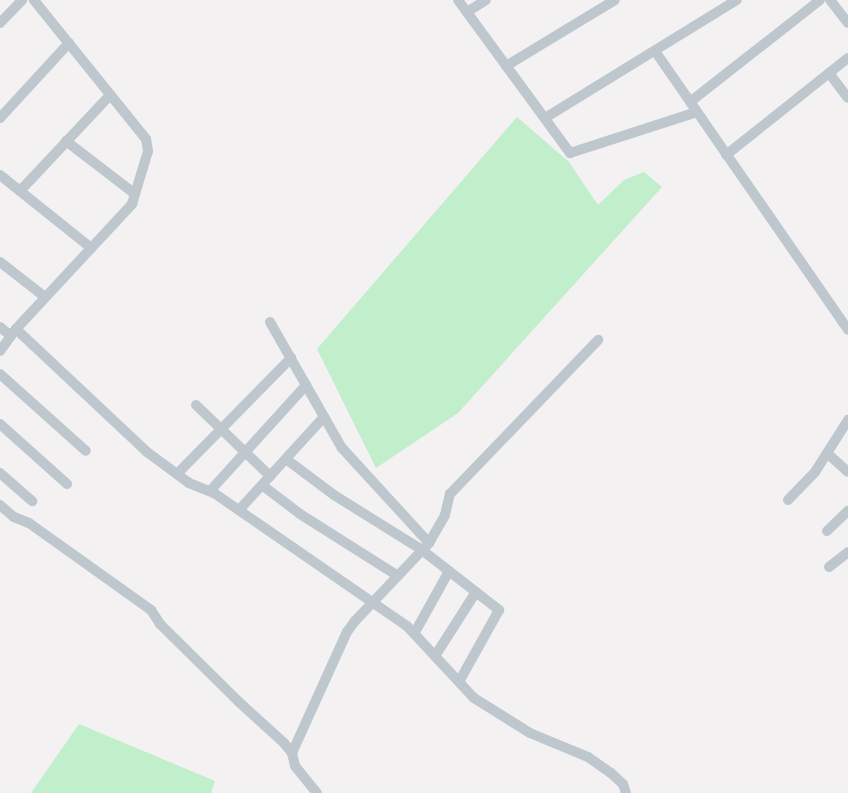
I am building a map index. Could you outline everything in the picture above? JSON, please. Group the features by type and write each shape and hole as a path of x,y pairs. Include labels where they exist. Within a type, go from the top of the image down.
{"street":[{"path":"0,23 22,0"},
{"path":"0,351 13,332 132,204 148,152 148,144 34,0"},
{"path":"458,0 570,153 697,112"},
{"path":"467,12 486,0"},
{"path":"506,66 614,0"},
{"path":"545,118 737,0"},
{"path":"690,102 820,0"},
{"path":"830,0 848,23"},
{"path":"0,118 69,43"},
{"path":"655,51 848,330"},
{"path":"726,155 848,58"},
{"path":"829,73 848,98"},
{"path":"20,191 110,94"},
{"path":"66,141 135,194"},
{"path":"0,175 91,248"},
{"path":"0,262 45,297"},
{"path":"270,322 342,448 426,547 449,571 499,610 459,682"},
{"path":"0,327 13,332 147,452 190,483 210,491 239,510 406,626 474,698 530,733 588,757 623,784 626,793"},
{"path":"292,753 348,632 426,547 445,515 450,494 598,340"},
{"path":"177,474 291,358"},
{"path":"0,374 86,451"},
{"path":"210,491 306,385"},
{"path":"196,405 270,476"},
{"path":"239,510 324,417"},
{"path":"788,500 815,472 848,420"},
{"path":"0,424 67,484"},
{"path":"827,453 848,472"},
{"path":"286,459 334,495 426,547"},
{"path":"0,473 32,501"},
{"path":"262,485 300,514 398,576"},
{"path":"0,505 14,517 29,523 151,610 160,624 292,753 295,766 317,793"},
{"path":"827,531 848,512"},
{"path":"828,567 848,552"},
{"path":"414,634 449,571"},
{"path":"436,656 476,592"}],"green space":[{"path":"517,117 569,162 598,205 624,180 644,172 662,187 458,413 376,468 317,349"},
{"path":"79,724 215,781 211,793 31,793"}]}
